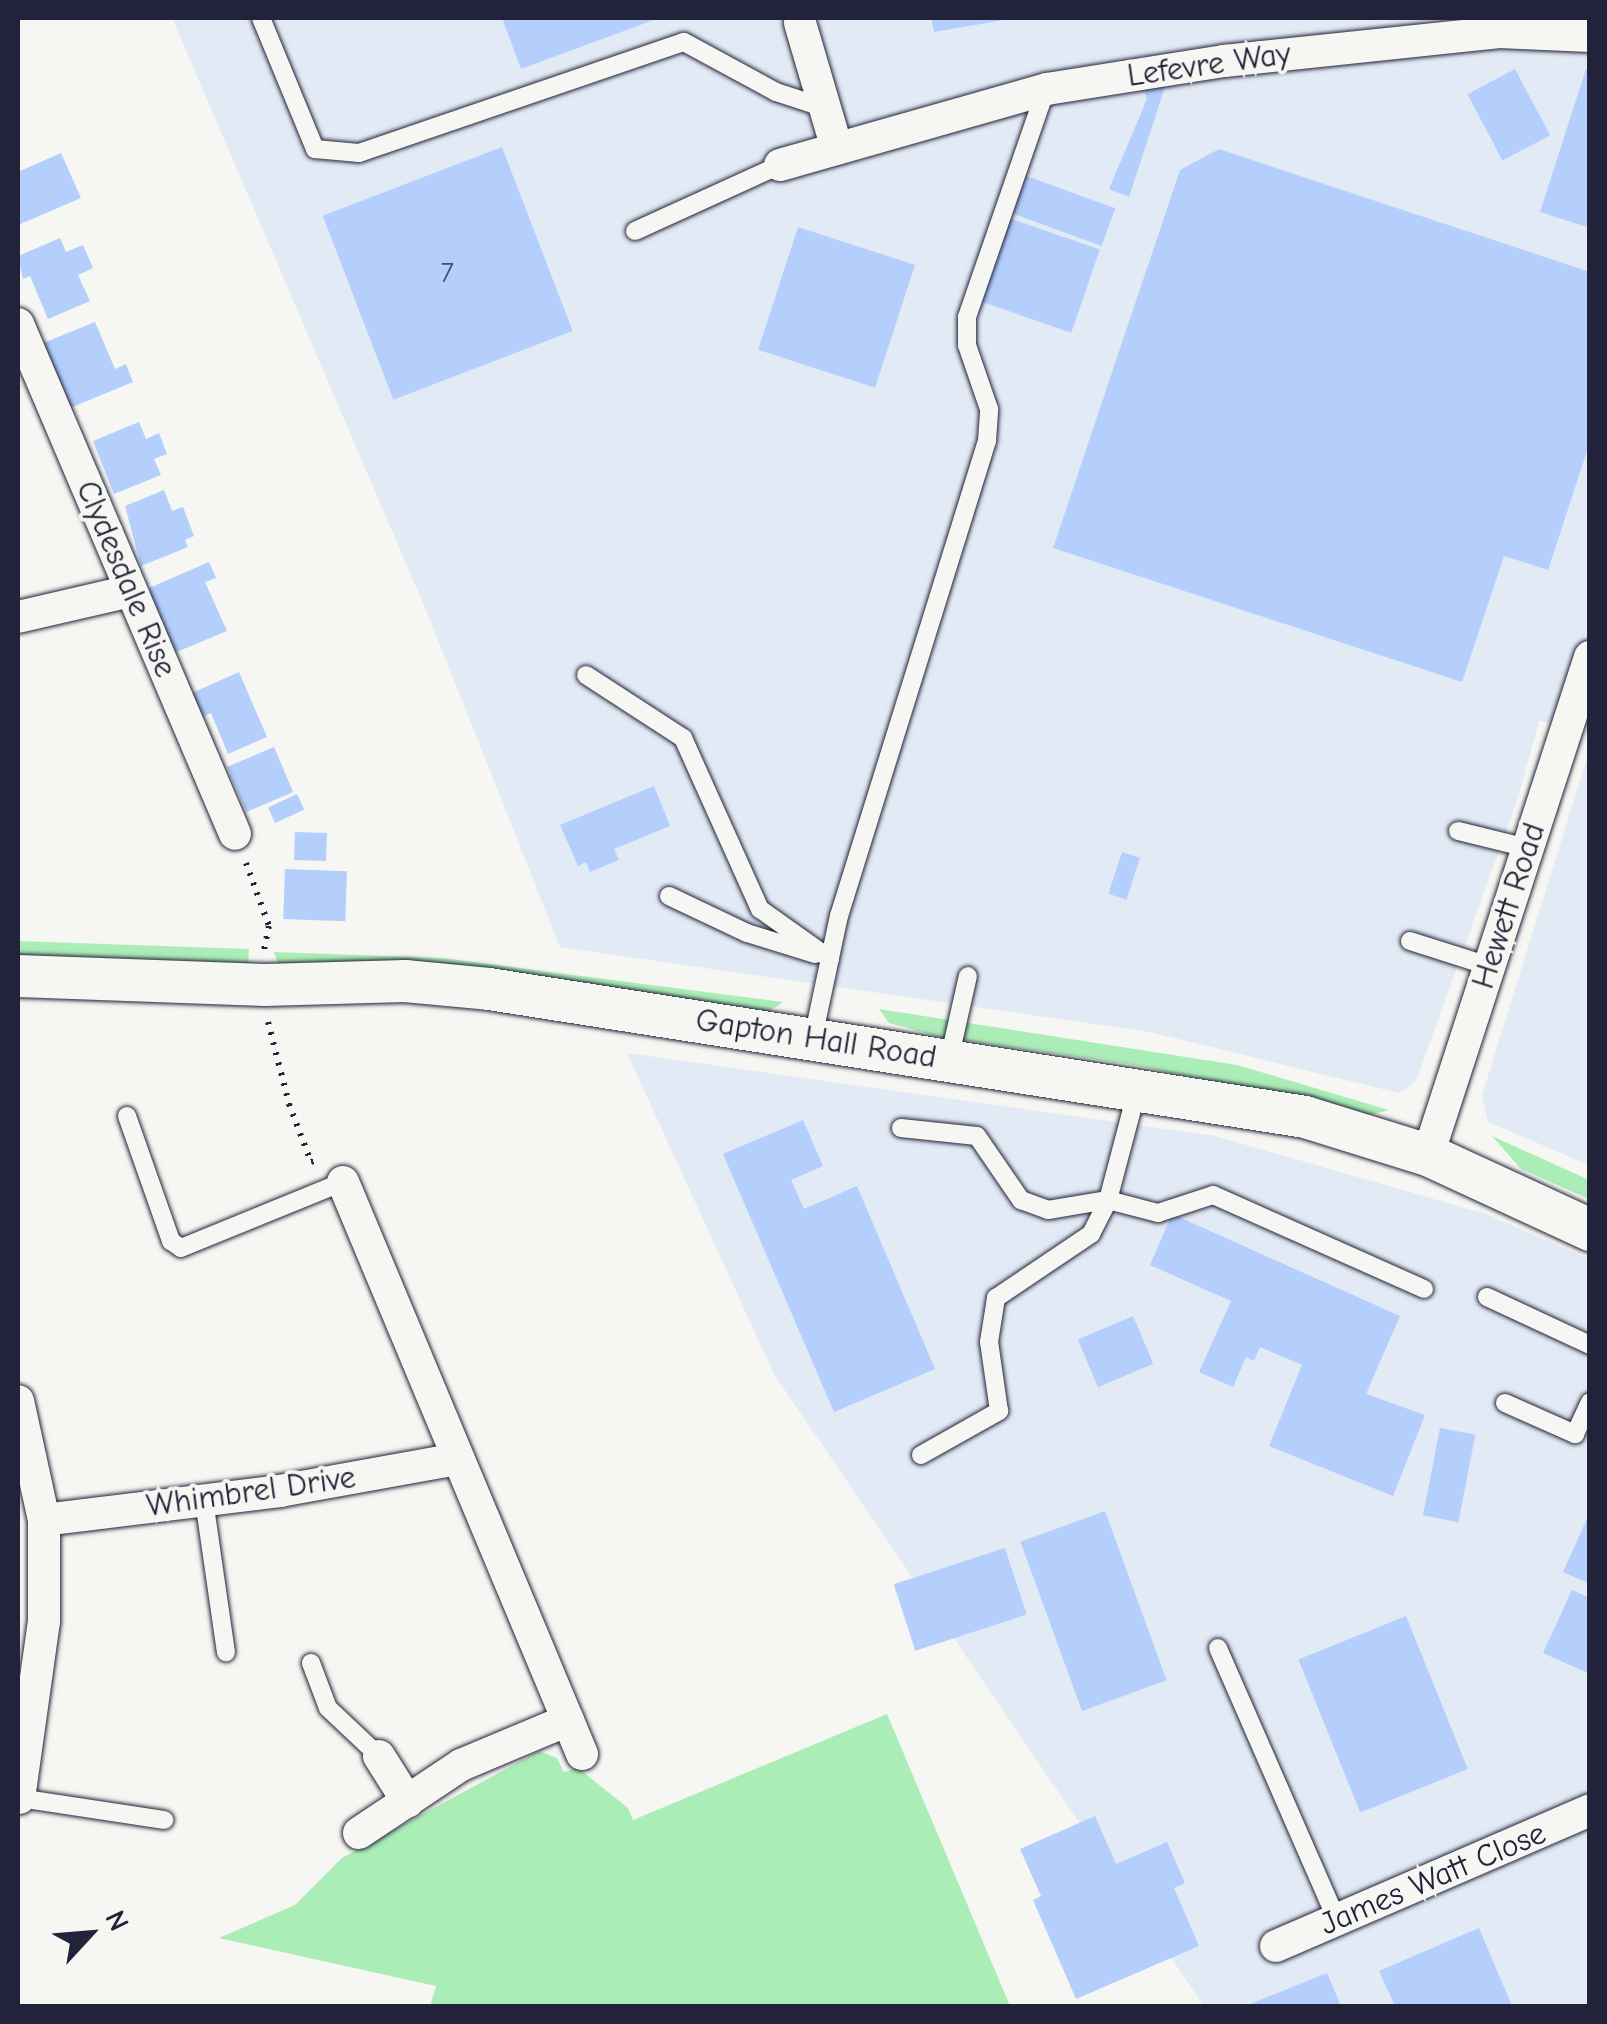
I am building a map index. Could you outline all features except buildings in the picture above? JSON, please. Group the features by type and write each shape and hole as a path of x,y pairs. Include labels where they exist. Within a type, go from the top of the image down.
{"street":[{"path":"800,20 837,148"},
{"name":"Lefevre Way","path":"780,165 1046,89 1224,61 1499,32 1590,36"},
{"name":"Clydesdale Rise","path":"18,324 234,834"},
{"path":"18,617 131,591"},
{"name":"Hewett Road","path":"1428,1154 1590,657"},
{"name":"Gapton Hall Road","path":"18,976 265,985 405,981 812,1038 1305,1117 1428,1154 1590,1230"},
{"path":"343,1182 582,1754"},
{"path":"18,1400 44,1520 44,1621 19,1798"},
{"name":"Whimbrel Drive","path":"44,1520 204,1500 458,1459"},
{"path":"359,1832 461,1766 568,1720"},
{"path":"379,1756 408,1802"},
{"name":"James Watt Close","path":"1276,1946 1590,1810"}],"lane":[{"path":"261,18 316,149 359,153 684,42 776,92 825,108"},
{"path":"812,1038 830,959 987,441 989,409 967,345 967,317 1046,89"},
{"path":"635,230 780,165"},
{"path":"586,674 683,738 760,909 830,959"},
{"path":"1458,831 1528,848"},
{"path":"669,896 746,933 830,959"},
{"path":"1410,941 1490,966"},
{"path":"949,1060 968,976"},
{"path":"921,1455 999,1411 988,1342 996,1298 1091,1234 1108,1200 1137,1090"},
{"path":"127,1116 171,1241 181,1248 343,1182"},
{"path":"900,1128 977,1136 1020,1200 1048,1210 1108,1200 1158,1213 1213,1195 1424,1290"},
{"path":"1487,1297 1590,1346"},
{"path":"1505,1404 1575,1434 1590,1402"},
{"path":"204,1500 226,1652"},
{"path":"1218,1648 1337,1920"},
{"path":"310,1663 328,1708 379,1756"},
{"path":"19,1798 164,1820"}],"shaded area":[{"path":"172,18 1589,18 1589,728 1539,721 1517,801 1416,1081 1399,1093 1150,1032 560,947 426,610"},
{"path":"1589,752 1590,1165 1488,1122 1482,1095"},
{"path":"627,1053 1215,1136 1486,1214 1589,1259 1589,2006 1204,2006 774,1374"}],"green space":[{"path":"18,941 249,949 248,963 18,955"},
{"path":"274,952 443,958 783,1002 768,1012 279,966"},
{"path":"879,1009 1237,1065 1389,1110 1370,1115 1134,1065 940,1037 889,1023"},
{"path":"1492,1136 1589,1180 1589,1199 1521,1169"},
{"path":"887,1714 1010,2006 430,2006 436,1986 219,1938 295,1905 342,1858 539,1751 557,1758 564,1772 578,1768 628,1808 633,1820"}]}
